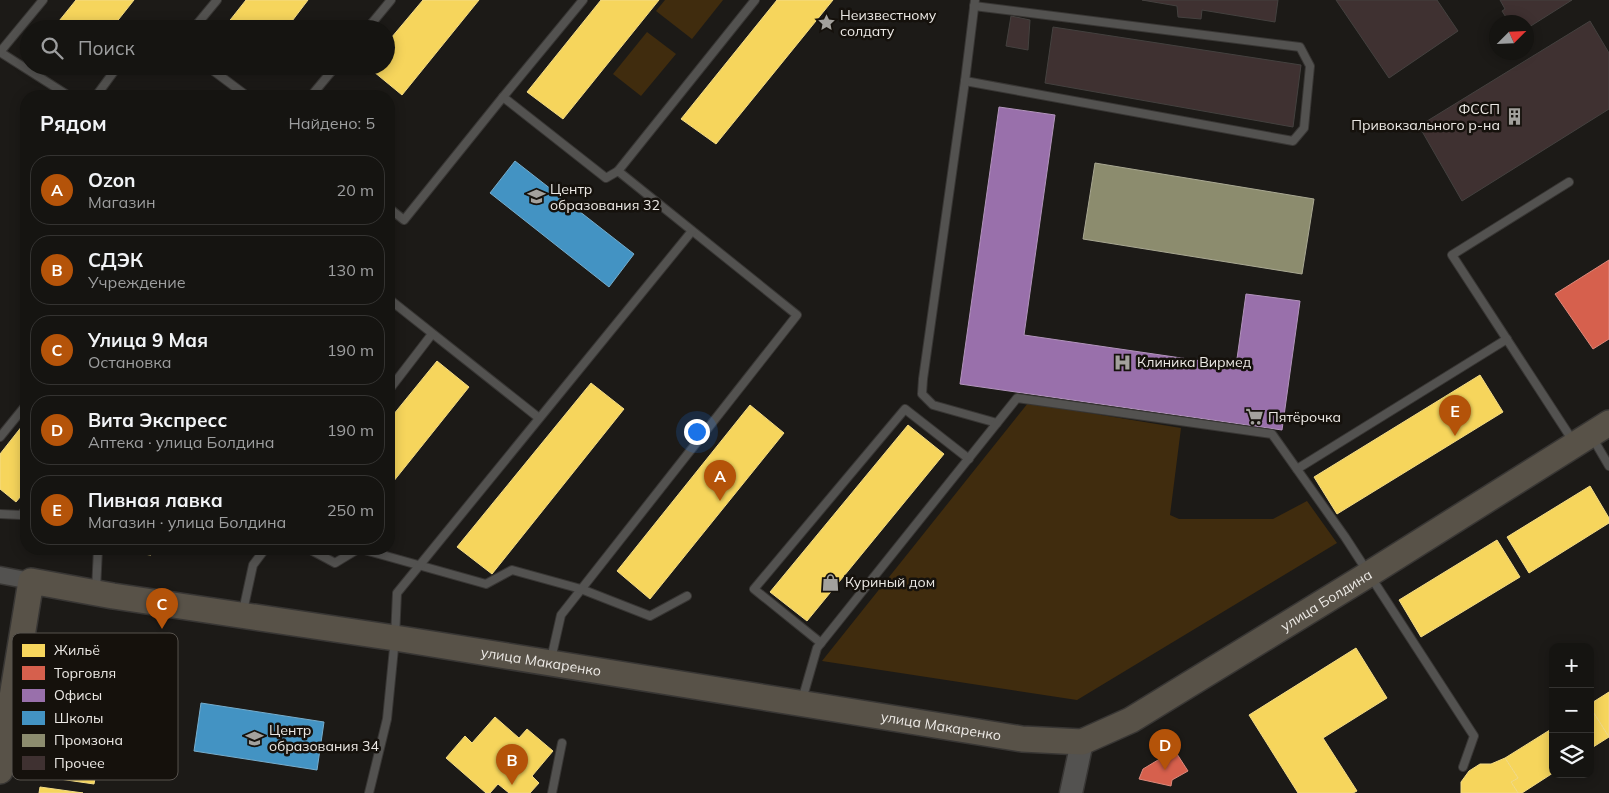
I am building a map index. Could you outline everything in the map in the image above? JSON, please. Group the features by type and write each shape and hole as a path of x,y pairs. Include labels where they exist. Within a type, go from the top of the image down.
{"main road":[{"name":"улица Болдина","path":"1082,742 1131,720 1369,574 1591,434"},
{"name":"улица Макаренко","path":"31,581 112,596 395,638 1022,739 1082,742"},
{"path":"20,633 31,581"},
{"path":"0,771 12,675"},
{"path":"1071,793 1082,742"}],"street":[{"name":"улица Макаренко","path":"0,575 31,581"}],"lane":[{"path":"26,20 43,0"},
{"path":"200,20 217,0"},
{"path":"374,20 391,0"},
{"path":"395,213 404,220 583,0"},
{"path":"504,97 606,178 618,171 755,0"},
{"path":"965,82 1293,141 1304,128 1310,66 1300,47 975,3 922,394 934,404 998,423"},
{"path":"20,28 0,52 20,65"},
{"path":"36,75 60,90"},
{"path":"100,90 111,75"},
{"path":"219,75 239,90"},
{"path":"315,90 328,75"},
{"path":"550,663 561,615 797,315 618,171"},
{"path":"1569,182 1452,255 1507,339 1591,434 1609,466"},
{"path":"369,793 387,719 395,638 397,593 692,230"},
{"path":"395,304 539,418"},
{"path":"395,382 432,334"},
{"path":"1297,469 1507,339"},
{"path":"800,704 817,648 1018,398 1272,434 1369,574 1474,736 1463,767"},
{"path":"821,643 754,589 905,409 969,459"},
{"path":"0,437 20,412"},
{"path":"0,514 20,515"},
{"path":"96,592 98,555"},
{"path":"242,615 253,564 260,555"},
{"path":"320,555 334,563 348,555"},
{"path":"382,555 486,584 512,570 582,588 650,616 687,596"},
{"path":"552,793 562,743"}],"shaded area":[{"path":"665,0 723,0 692,39 656,11"},
{"path":"647,32 676,54 641,96 613,74"},
{"path":"1028,403 1181,428 1170,515 1179,519 1273,519 1307,501 1337,543 1077,700 822,661"}],"building: Жильё":[{"path":"76,0 134,0 118,20 60,20"},
{"path":"246,0 308,0 293,20 230,20"},
{"path":"423,0 479,0 402,95 378,75 395,75 395,33"},
{"path":"601,0 659,0 563,119 527,92"},
{"path":"777,0 833,0 716,144 681,119"},
{"path":"437,361 469,387 395,480 395,413"},
{"path":"1480,375 1503,412 1337,514 1314,477"},
{"path":"591,383 624,409 492,574 457,547"},
{"path":"750,405 784,433 650,599 617,571"},
{"path":"908,425 944,454 807,621 770,592"},
{"path":"20,429 20,497 16,502 0,489 0,454"},
{"path":"1590,486 1609,518 1609,523 1529,573 1507,537"},
{"path":"1497,540 1520,577 1421,637 1399,600"},
{"path":"1356,648 1387,698 1323,738 1357,791 1353,793 1298,793 1249,715"},
{"path":"1609,692 1609,737 1594,713 1594,701"},
{"path":"1594,713 1609,737 1594,746"},
{"path":"495,717 519,738 527,729 553,751 532,776 539,783 530,793 509,793 498,784 490,793 486,793 446,758 465,736 472,743"},
{"path":"1549,730 1549,776 1522,793 1518,793 1511,782 1518,778 1505,758"},
{"path":"1505,758 1518,778 1511,782 1518,793 1461,793 1461,782 1469,771 1480,764 1491,764"},
{"path":"66,780 95,780 94,784"},
{"path":"40,787 83,793 39,793"}],"building: Торговля":[{"path":"1609,260 1609,339 1593,349 1555,294"},
{"path":"1168,754 1177,754 1188,771 1172,780 1171,786 1139,779 1143,769"}],"building: Офисы":[{"path":"999,107 1055,115 1024,335 1236,366 1246,294 1300,301 1282,430 960,384"}],"building: Школы":[{"path":"515,161 634,254 609,287 490,193"},
{"path":"201,703 324,722 317,770 194,751"}],"building: Промзона":[{"path":"1095,163 1314,199 1302,274 1083,239"}],"building: Прочее":[{"path":"1142,0 1278,0 1275,22 1202,10 1201,19 1178,17 1177,6"},
{"path":"1336,0 1437,0 1458,31 1389,78"},
{"path":"1500,0 1572,0 1534,24 1534,15 1505,15 1502,11 1505,9"},
{"path":"1011,16 1030,20 1028,50 1006,46"},
{"name":"ФССП Привокзального р-на","path":"1590,21 1609,53 1609,109 1462,201 1419,126 1526,60 1534,60 1534,55"},
{"path":"1053,27 1301,65 1293,127 1045,83"}],"place":[{"name":"Неизвестному солдату","path":"826,23"},
{"name":"ФССП Привокзального р-на","path":"1514,117"},
{"name":"Центр образования 32","path":"536,197"},
{"name":"Клиника Вирмед","path":"1123,362"},
{"name":"Пятёрочка","path":"1254,417"},
{"name":"Пивная лавка","path":"1455,436"},
{"name":"Ozon","path":"720,501"},
{"name":"Куриный дом","path":"831,582"},
{"name":"Улица 9 Мая","path":"162,629"},
{"name":"Центр образования 34","path":"255,738"},
{"name":"Вита Экспресс","path":"1165,770"},
{"name":"СДЭК","path":"512,785"}]}
